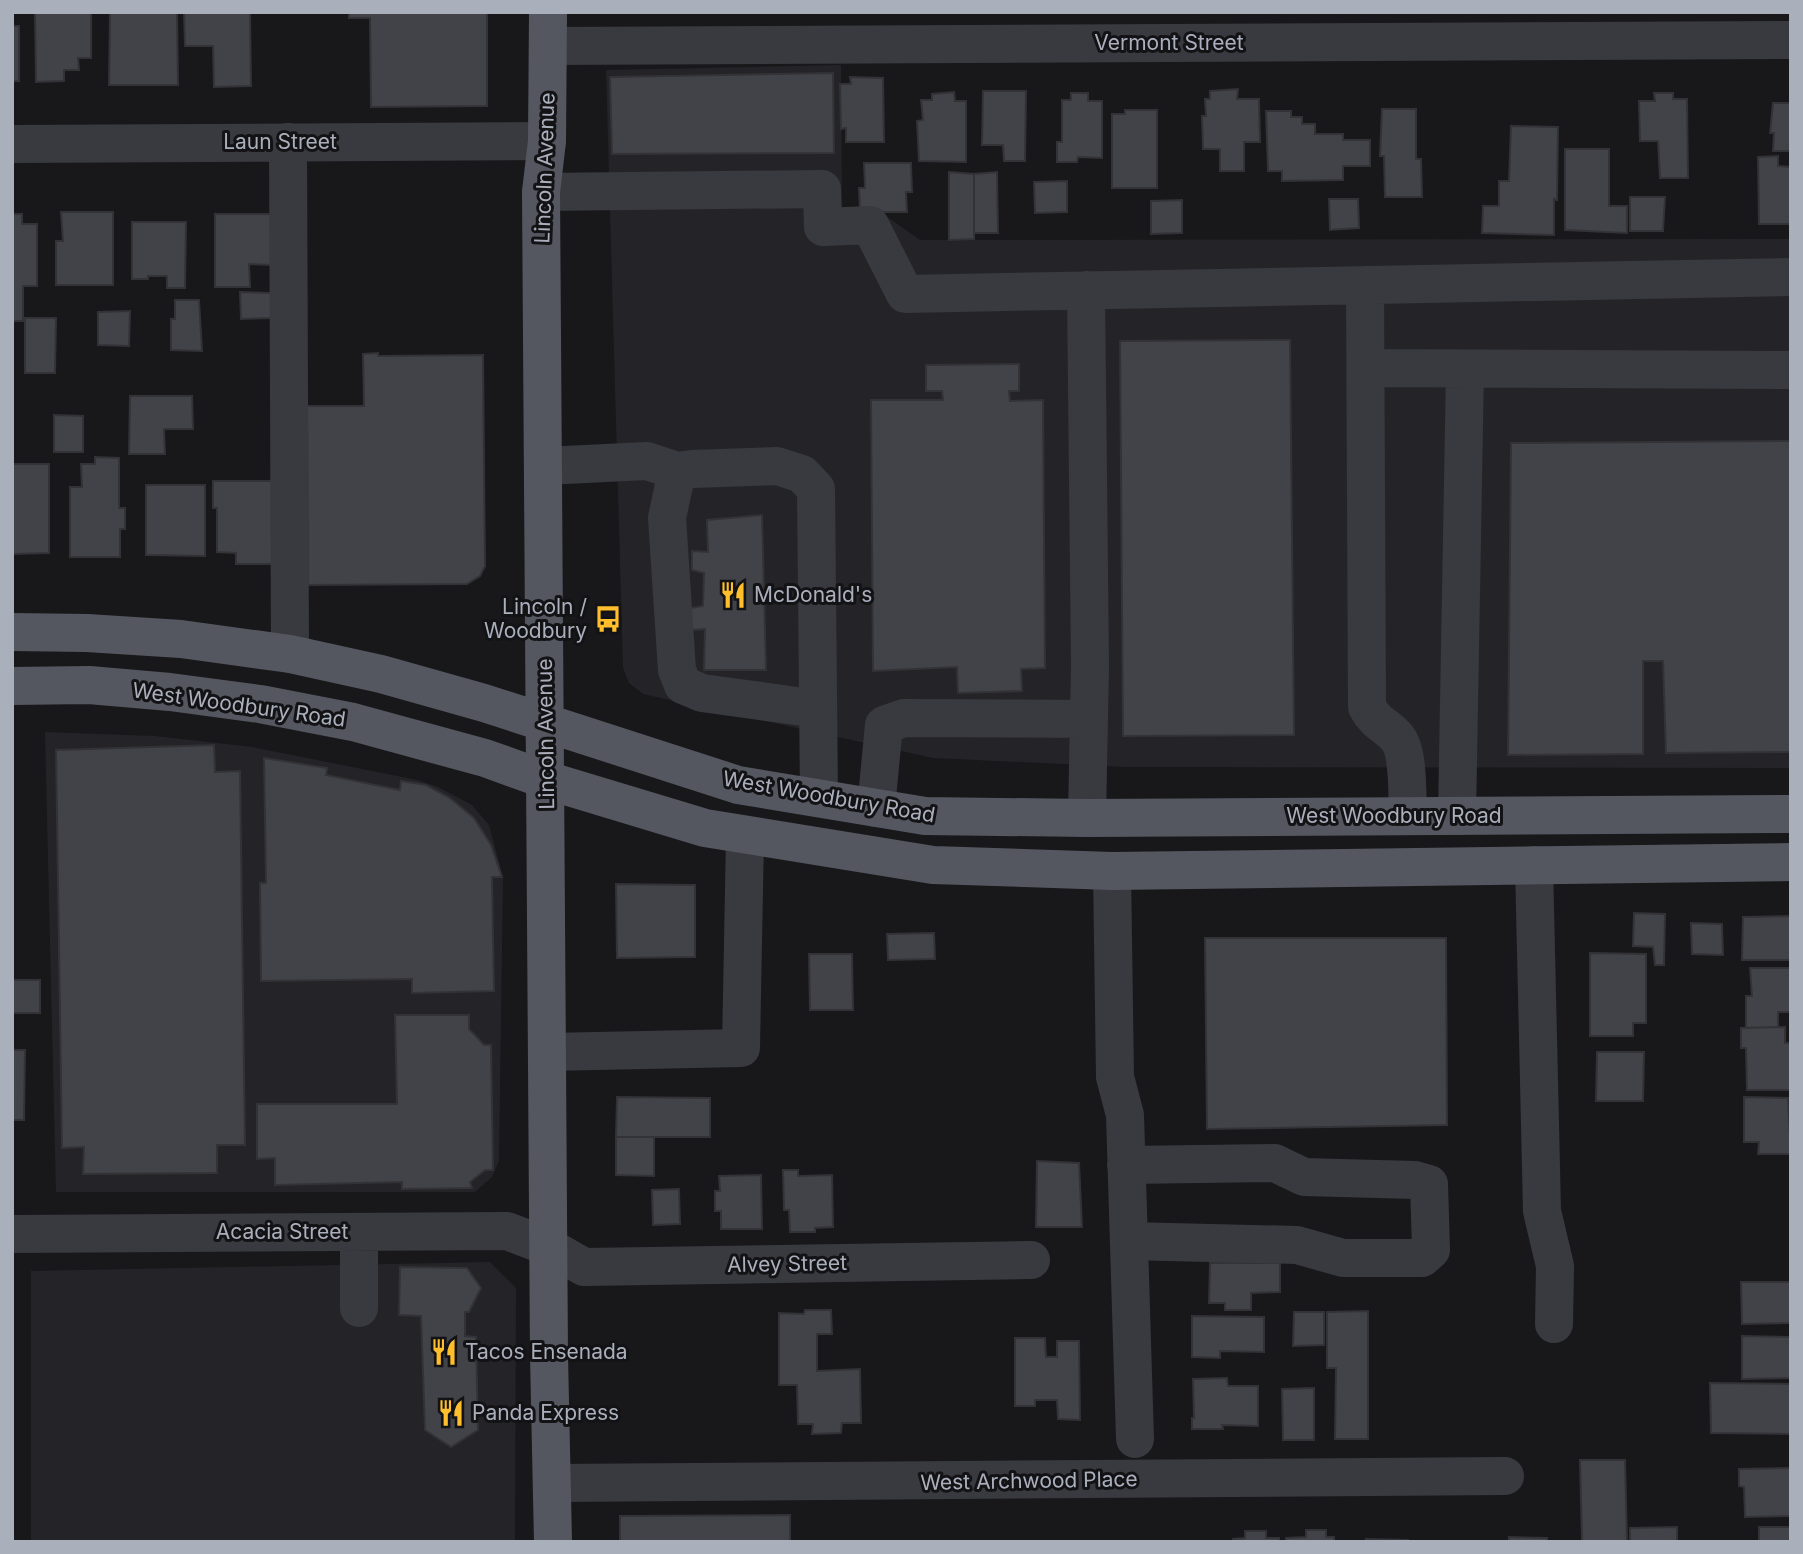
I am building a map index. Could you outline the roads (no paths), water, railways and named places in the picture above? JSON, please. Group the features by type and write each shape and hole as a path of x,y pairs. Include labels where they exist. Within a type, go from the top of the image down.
{"main road":[{"name":"Lincoln Avenue","path":"548,29 547,141 541,192 553,1542"},
{"name":"West Woodbury Road","path":"12,632 87,633 181,639 290,654 381,674 484,703 738,785 925,816 1087,818 1791,814"},
{"name":"West Woodbury Road","path":"12,686 89,685 170,692 260,704 353,722 485,758 546,780 705,828 933,865 1112,871 1791,862"}],"street":[{"name":"Vermont Street","path":"548,29 1791,40"},
{"name":"Laun Street","path":"12,144 547,141"},
{"path":"288,142 290,654"},
{"path":"541,192 822,189 823,227 870,225 905,294 1791,277"},
{"path":"1365,285 1367,708 1374,720 1399,739 1406,766 1408,816"},
{"path":"1086,290 1089,719 1087,818"},
{"path":"1366,368 1791,370"},
{"path":"1457,816 1465,369"},
{"path":"544,466 647,461 677,471 778,466 802,474 816,489 819,798"},
{"path":"677,471 667,518 677,670 683,685 702,694 818,709"},
{"path":"876,808 884,725 904,718 1089,719"},
{"path":"548,1052 741,1048 745,836"},
{"path":"1534,865 1542,1211 1555,1266 1554,1324"},
{"path":"1112,871 1115,1077 1125,1115 1135,1439"},
{"path":"1126,1165 1275,1163 1304,1177 1415,1180 1429,1184 1431,1250 1422,1258 1343,1258 1297,1245 1129,1241"},
{"name":"Acacia Street","path":"12,1234 507,1231 549,1247"},
{"path":"359,1232 359,1308"},
{"name":"Alvey Street","path":"549,1247 584,1267 1031,1260"},
{"name":"West Archwood Place","path":"553,1483 1505,1476"}],"place":[{"name":"McDonald's","path":"733,595"},
{"name":"Lincoln / Woodbury","path":"608,619"},
{"name":"Tacos Ensenada","path":"444,1352"},
{"name":"Panda Express","path":"451,1413"}]}
